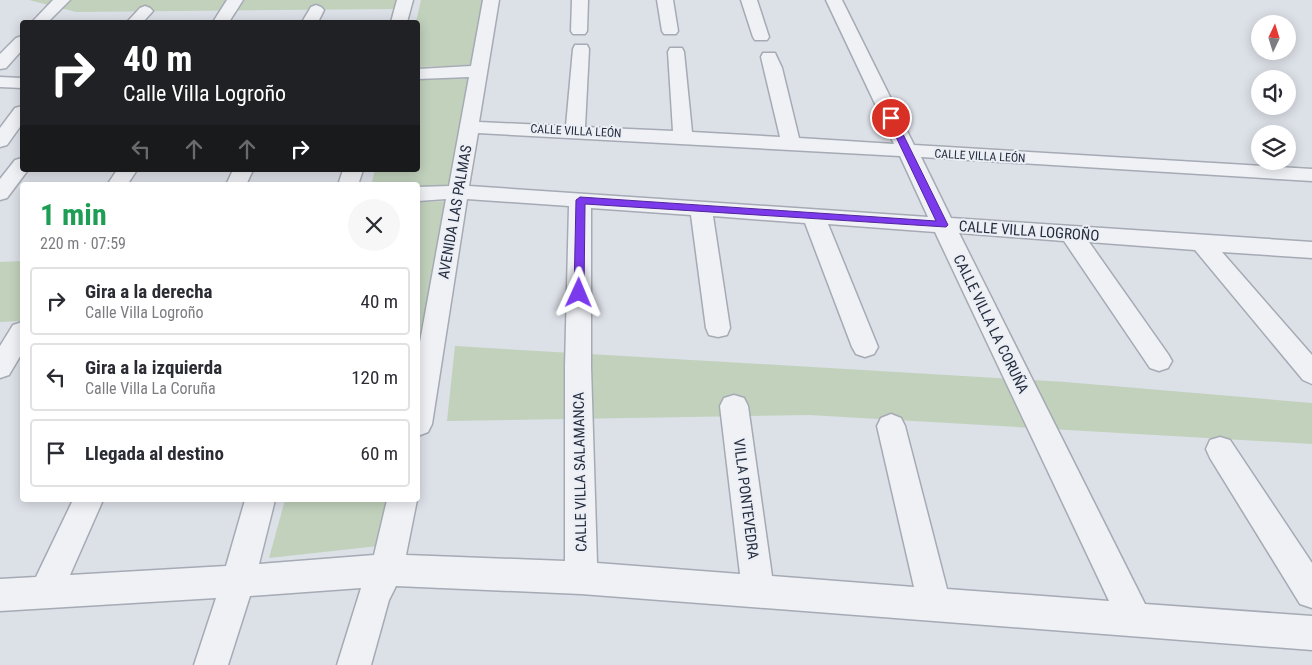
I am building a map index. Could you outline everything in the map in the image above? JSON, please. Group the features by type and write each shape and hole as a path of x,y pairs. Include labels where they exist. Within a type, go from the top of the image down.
{"street":[{"path":"42,20 62,0"},
{"path":"222,20 235,0"},
{"path":"400,20 405,0"},
{"name":"AVENIDA LAS PALMAS","path":"420,412 491,0"},
{"path":"575,130 580,40 580,0"},
{"path":"664,0 670,31"},
{"path":"749,0 761,37"},
{"name":"CALLE VILLA LA CORUÑA","path":"834,0 1135,620"},
{"path":"0,64 20,43"},
{"path":"676,52 683,136"},
{"path":"769,57 791,143"},
{"path":"420,74 479,71"},
{"path":"0,82 20,82"},
{"path":"0,98 20,98"},
{"path":"0,141 20,115"},
{"name":"CALLE VILLA LEÓN","path":"469,127 683,136 907,152 1312,175"},
{"path":"0,193 20,167"},
{"name":"CALLE VILLA LOGROÑO","path":"420,194 458,192 1312,250"},
{"name":"CALLE VILLA SALAMANCA","path":"580,200 578,367 581,578"},
{"path":"701,209 718,328"},
{"path":"814,216 865,347"},
{"path":"1071,234 1159,360"},
{"path":"1202,243 1312,373"},
{"path":"0,368 20,335"},
{"name":"VILLA PONTEVEDRA","path":"734,406 758,592"},
{"path":"891,426 935,605"},
{"path":"1220,449 1312,592"},
{"path":"46,591 87,502"},
{"path":"211,665 238,581 259,502"},
{"path":"354,665 374,596 387,570 402,502"},
{"path":"0,594 238,581 387,570 581,578 1312,633"}],"green space":[{"path":"29,0 400,0 398,9 76,12"},
{"path":"421,0 486,0 472,65 420,67 420,20 416,20"},
{"path":"472,78 448,186 420,189 420,182 372,182 374,172 420,172 420,80"},
{"path":"451,201 420,352 420,202"},
{"path":"20,261 20,321 0,322 0,262"},
{"path":"455,346 1065,382 1312,403 1312,444 809,415 447,421"},
{"path":"284,502 388,502 378,546 269,558"}],"route":[{"path":"579,293 580,200 943,225 891,118"}]}
